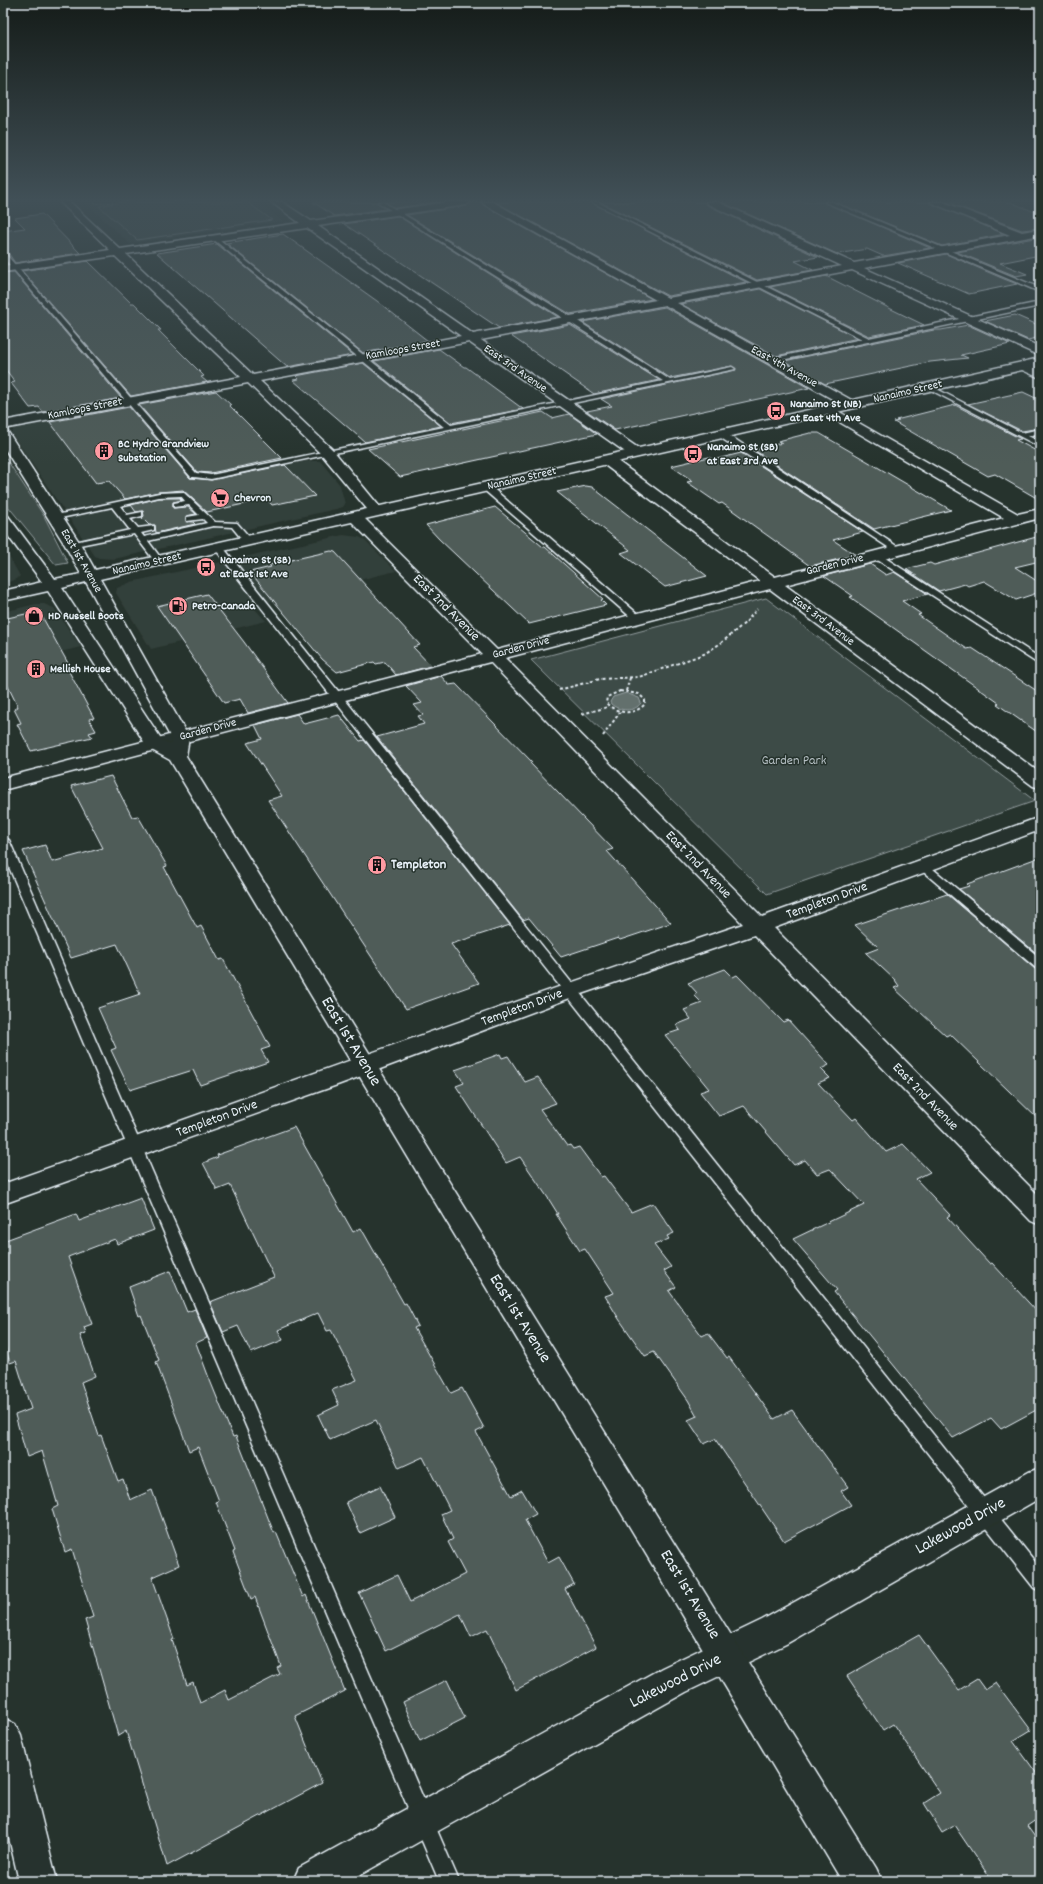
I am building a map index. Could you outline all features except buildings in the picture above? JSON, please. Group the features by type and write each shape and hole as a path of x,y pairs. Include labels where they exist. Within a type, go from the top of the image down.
{"street":[{"path":"158,290 328,453 377,512"},
{"name":"East 3rd Avenue","path":"403,290 636,453"},
{"name":"East 4th Avenue","path":"647,290 850,405"},
{"name":"Kamloops Street","path":"3,425 130,400 729,290"},
{"path":"904,290 1040,352"},
{"name":"Nanaimo Street","path":"3,596 1040,362"},
{"path":"1024,366 1040,374"},
{"path":"829,410 1016,519"},
{"name":"East 1st Avenue","path":"3,435 73,545 178,747 364,1066 863,1881"},
{"name":"East 3rd Avenue","path":"607,460 1040,782"},
{"name":"Garden Drive","path":"178,747 336,697 898,549 1016,519 1038,515"},
{"name":"East 2nd Avenue","path":"355,517 493,655 1040,1214"},
{"path":"4,522 64,602 155,744"},
{"path":"3,784 155,744 178,747"},
{"name":"Templeton Drive","path":"3,1194 364,1066 570,990 758,926 1040,822"},
{"name":"Lakewood Drive","path":"312,1881 674,1680 774,1632 1040,1482"},
{"path":"3,1736 38,1881"}],"lane":[{"path":"36,290 194,475 211,477 732,369"},
{"path":"280,290 449,427"},
{"path":"523,290 668,382"},
{"path":"767,290 868,340"},
{"path":"772,360 1040,304"},
{"path":"929,387 1040,445"},
{"path":"1022,435 1040,431"},
{"path":"721,434 898,549"},
{"path":"486,487 637,618"},
{"path":"56,517 159,495 183,494 213,524"},
{"path":"177,505 191,502"},
{"path":"114,504 159,561"},
{"path":"125,518 139,514"},
{"path":"190,519 205,516"},
{"path":"142,540 213,524 234,524 248,541"},
{"path":"73,545 151,528"},
{"path":"219,548 1040,1582"},
{"path":"876,555 1040,662"},
{"path":"3,840 448,1881"},
{"path":"923,866 1040,965"}],"path":[{"path":"555,691 600,679 638,677 704,654 721,643 746,622 761,604"},
{"path":"626,691 630,678"},
{"path":"626,691 638,694 645,700 645,704 639,710 620,712 608,706 605,700 610,694 626,691"},
{"path":"579,715 608,706"},
{"path":"602,738 620,712"}],"shaded area":[{"path":"123,407 133,411 191,484 305,461 320,461 340,485 345,504 343,507 336,509 114,559 99,558 95,556 11,433 14,429 19,427"},
{"path":"343,535 359,537 365,540 396,571 252,606 266,621 151,649 116,593 117,588 131,582"},
{"path":"3,546 20,576 17,579 3,584"},
{"path":"36,604 44,604 54,608 81,647 3,666 3,612"},
{"path":"626,693 639,698 641,703 631,710 618,708 611,704 610,702 613,697"}],"green space":[{"path":"3,454 44,516 68,563 56,565 3,500"},
{"name":"Garden Park","path":"766,598 1035,801 767,894 531,660"}],"place":[{"name":"Nanaimo St (NB) at East 4th Ave","path":"776,411"},
{"name":"BC Hydro Grandview Substation","path":"104,451"},
{"name":"Nanaimo St (SB) at East 3rd Ave","path":"693,454"},
{"name":"Chevron","path":"220,498"},
{"name":"Nanaimo St (SB) at East 1st Ave","path":"206,567"},
{"name":"Petro-Canada","path":"178,606"},
{"name":"HD Russell Boots","path":"34,616"},
{"name":"Mellish House","path":"36,669"},
{"name":"Templeton","path":"377,865"}]}
